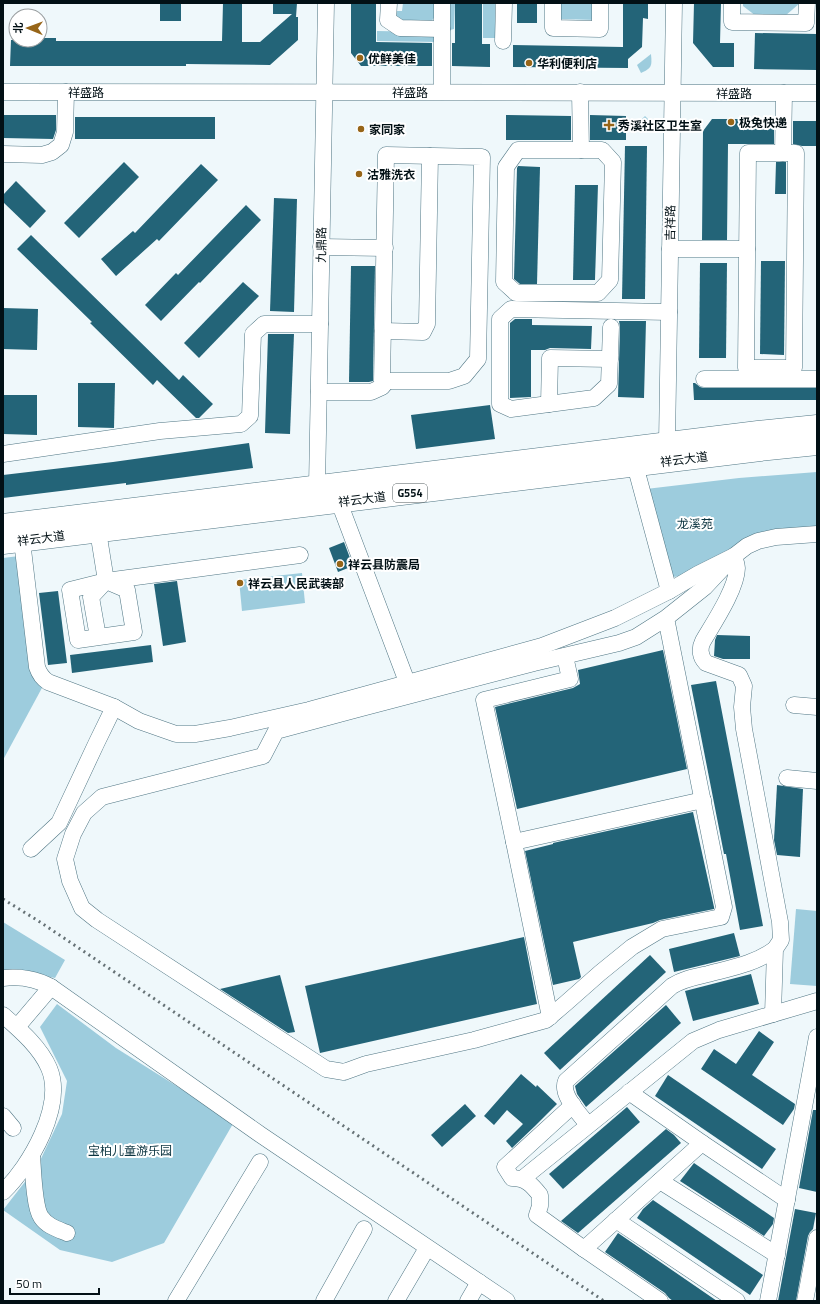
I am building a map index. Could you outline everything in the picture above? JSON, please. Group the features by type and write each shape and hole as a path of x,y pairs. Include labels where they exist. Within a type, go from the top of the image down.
{"highway":[{"name":"祥云大道","path":"3,525 318,495 668,452 817,426"},
{"name":"祥云大道","path":"13,542 98,531 318,495 339,502 635,465 668,452 817,444"}],"street":[{"name":"九鼎路","path":"318,495 326,3"},
{"path":"389,3 388,20 400,28 442,29"},
{"path":"442,3 442,92"},
{"path":"503,41 504,3"},
{"path":"553,3 553,28 600,29 600,3"},
{"name":"吉祥路","path":"668,452 674,3"},
{"path":"732,3 732,22 806,23 807,3"},
{"name":"祥盛路","path":"3,92 817,93"},
{"path":"3,154 42,155 52,152 61,145 65,132 66,92"},
{"path":"580,92 581,150"},
{"path":"778,153 779,93"},
{"path":"518,150 581,150 602,150 613,162 610,280 598,293 516,292 504,282 506,167 518,150"},
{"path":"748,153 796,153 794,368 746,368 747,249 748,153"},
{"path":"386,155 430,156 482,157 478,359 464,376 449,382 382,381 386,155"},
{"path":"383,331 423,332 427,324 430,156"},
{"path":"321,247 385,248"},
{"path":"670,249 747,249"},
{"path":"611,327 610,384 594,398 511,409 500,404 500,319 512,309 669,312"},
{"path":"3,454 160,431 241,424 250,416 253,334 264,324 320,324"},
{"path":"549,404 550,358 610,359"},
{"path":"704,379 817,379"},
{"path":"319,392 371,392 382,387 387,381"},
{"path":"635,465 669,591"},
{"path":"339,502 407,682"},
{"path":"98,531 106,581"},
{"path":"666,618 724,906 721,917 662,929 650,936 626,951 546,1020 474,1040 366,1064 344,1072 326,1069 82,908 70,881 65,859 73,834 84,813 102,797 263,756 276,732 358,709 619,643 636,637 666,618 705,587 734,556 747,546 766,539 817,534"},
{"path":"13,542 37,666 39,673 43,678 48,682 114,707 139,721 176,734 195,734 230,728 309,710 542,646 615,618 734,556"},
{"path":"106,581 128,590 134,632 78,640 70,590 106,581 300,555"},
{"path":"588,1125 566,1094 564,1085 566,1081 672,986 686,979 750,963 764,957 775,949 781,940 780,922 744,729 742,707 744,686 739,675 706,663 700,653 703,641 736,578 737,569 734,556"},
{"path":"98,637 92,597 106,581"},
{"path":"550,1016 484,700 570,679 565,656"},
{"path":"794,705 817,707"},
{"path":"30,849 59,823 114,707"},
{"path":"787,778 817,780"},
{"path":"514,842 703,800"},
{"path":"773,1014 775,949"},
{"path":"3,978 34,980 51,987 261,1135 507,1301"},
{"path":"17,1027 51,987"},
{"path":"522,1179 686,1046 700,1037 817,1001"},
{"path":"3,1015 28,1038 45,1061 50,1069 53,1088 53,1096 48,1116 32,1155 19,1175 3,1192"},
{"path":"768,1301 817,1037"},
{"path":"629,1092 787,1200"},
{"path":"573,1105 505,1166 512,1178 522,1179 531,1184 540,1195 540,1206 537,1215 660,1301"},
{"path":"584,1249 702,1143"},
{"path":"32,1155 37,1207 41,1217 52,1227 67,1233"},
{"path":"176,1301 260,1162"},
{"path":"660,1181 777,1255"},
{"path":"616,1220 737,1301"},
{"path":"324,1301 364,1229"},
{"path":"805,1301 817,1238"},
{"path":"396,1301 427,1248"},
{"path":"468,1301 478,1282"}],"green space":[{"path":"403,3 437,3 437,14 430,23 413,24 404,22 396,16 393,11 402,11"},
{"path":"450,3 455,3 454,29 450,30"},
{"path":"483,3 495,3 495,38 483,38"},
{"path":"560,3 596,3 596,20 559,19"},
{"path":"743,3 800,3 785,16 756,16 743,6"},
{"path":"377,31 431,32 434,34 437,42 377,41"},
{"path":"651,54 649,68 641,73 637,65"},
{"path":"645,116 655,126 650,131 640,121"},
{"name":"龙溪苑","path":"817,472 817,530 759,534 682,576 673,577 646,489 739,478"},
{"path":"19,556 43,686 3,760 3,558"},
{"path":"302,573 305,603 242,611 239,580"},
{"path":"796,909 817,911 817,986 790,984"},
{"path":"3,922 65,960 55,978 35,974 3,973"},
{"name":"宝柏儿童游乐园","path":"57,1004 116,1048 234,1122 164,1243 112,1262 60,1250 3,1210 38,1165 62,1114 67,1081 40,1027"}],"building":[{"path":"160,3 181,3 181,21 160,21"},
{"path":"223,3 242,3 242,42 260,42 292,14 273,14 273,3 297,3 296,17 298,17 298,40 270,65 186,64 186,66 10,66 11,48 48,48 48,38 56,38 56,41 222,41"},
{"path":"351,3 376,3 376,42 432,43 432,66 361,66 351,53"},
{"path":"455,3 482,3 482,44 490,44 490,67 452,66 452,43 455,43"},
{"path":"517,3 537,3 537,23 517,23"},
{"path":"623,3 648,3 648,19 643,18 642,47 628,59 628,68 513,67 513,45 623,47"},
{"path":"694,3 721,3 720,43 734,43 734,67 713,67 693,43"},
{"path":"755,33 817,34 817,70 754,69"},
{"path":"3,115 56,115 56,130 53,139 3,138"},
{"path":"506,115 571,116 571,140 506,140"},
{"path":"590,115 626,116 626,140 590,140"},
{"path":"75,117 215,117 215,139 75,139"},
{"path":"712,119 774,120 774,144 728,144 727,240 702,240 703,131"},
{"path":"793,121 817,121 817,146 802,146 793,144"},
{"path":"625,146 647,146 645,299 622,299"},
{"path":"124,162 139,177 79,238 64,223"},
{"path":"776,162 786,162 786,194 775,194"},
{"path":"201,164 218,180 159,241 157,239 116,276 101,259 133,231 135,233"},
{"path":"518,166 540,167 537,284 520,284 514,279"},
{"path":"16,181 46,211 30,228 3,202 3,195"},
{"path":"575,185 598,185 595,280 573,280"},
{"path":"274,198 297,199 294,312 270,311"},
{"path":"246,205 261,220 161,321 145,305 176,273 178,275"},
{"path":"31,235 179,380 183,375 213,404 199,418 196,418 157,380 153,385 90,323 92,322 17,249"},
{"path":"761,261 785,261 784,355 760,354"},
{"path":"700,263 727,263 726,358 699,358"},
{"path":"351,266 375,266 373,381 369,382 349,382"},
{"path":"243,282 259,296 199,358 184,343"},
{"path":"3,308 38,309 37,350 3,349"},
{"path":"515,319 532,319 532,325 592,326 591,349 550,348 545,350 531,350 531,397 510,398 510,323"},
{"path":"619,321 646,321 644,398 618,397"},
{"path":"268,334 294,334 290,434 265,433"},
{"path":"78,383 115,383 114,428 78,427"},
{"path":"693,383 704,388 817,388 817,400 694,400"},
{"path":"3,395 37,395 37,435 3,434"},
{"path":"490,405 495,439 416,449 411,415"},
{"path":"249,443 253,468 126,485 126,483 3,498 3,475 113,462"},
{"path":"344,542 353,566 338,572 329,548"},
{"path":"177,581 186,642 163,646 154,584"},
{"path":"58,591 67,663 48,665 39,593"},
{"path":"717,635 750,636 750,659 723,659 714,656 715,640"},
{"path":"151,645 153,662 72,673 70,655"},
{"path":"663,650 687,769 517,809 495,707 573,688 580,684 578,670"},
{"path":"716,681 763,926 740,930 691,685"},
{"path":"777,785 803,789 800,857 777,855 774,840"},
{"path":"693,812 714,909 660,920 573,942 581,977 579,979 553,985 525,851 553,843"},
{"path":"734,933 740,956 674,972 669,949"},
{"path":"524,937 537,1004 320,1053 305,986"},
{"path":"650,955 666,972 560,1070 544,1053"},
{"path":"751,974 759,1004 693,1021 685,991"},
{"path":"280,975 295,1032 288,1033 220,989"},
{"path":"666,1005 681,1023 586,1107 577,1094 575,1086"},
{"path":"759,1031 774,1042 752,1075 795,1104 794,1109 783,1125 701,1069 714,1049 736,1064"},
{"path":"521,1074 536,1087 537,1085 557,1104 512,1148 506,1141 523,1124 507,1110 494,1125 484,1116"},
{"path":"668,1075 776,1149 762,1169 655,1096"},
{"path":"465,1104 476,1116 442,1147 431,1135"},
{"path":"627,1107 640,1122 563,1189 549,1174"},
{"path":"813,1110 817,1110 817,1192 799,1188"},
{"path":"666,1129 681,1143 578,1233 561,1221"},
{"path":"694,1163 774,1218 773,1224 764,1236 680,1181"},
{"path":"653,1200 763,1275 750,1295 637,1218 643,1209"},
{"path":"795,1209 816,1213 813,1229 808,1236 796,1301 778,1301"},
{"path":"618,1233 717,1301 673,1301 665,1293 605,1252"}],"railway":[{"path":"3,899 40,922 604,1301"}],"place":[{"name":"优鲜美佳","path":"360,58"},
{"name":"华利便利店","path":"529,63"},
{"name":"极兔快递","path":"731,122"},
{"name":"秀溪社区卫生室","path":"609,125"},
{"name":"家同家","path":"361,129"},
{"name":"沽雅洗衣","path":"359,174"},
{"name":"祥云县防震局","path":"340,564"},
{"name":"祥云县人民武装部","path":"240,583"}]}
